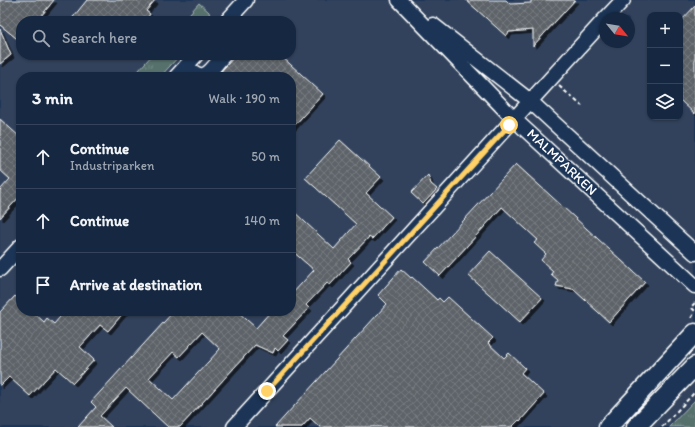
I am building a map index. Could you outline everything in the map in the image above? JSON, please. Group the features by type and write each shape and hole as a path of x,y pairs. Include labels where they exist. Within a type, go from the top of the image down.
{"main road":[{"path":"608,427 695,333"},
{"path":"636,427 695,366"}],"street":[{"path":"232,16 246,0"},
{"name":"MALMPARKEN","path":"401,0 530,102 695,253"},
{"name":"MALMPARKEN","path":"401,0 514,119 695,286"},
{"path":"612,12 623,0"},
{"path":"234,427 599,27"},
{"path":"181,72 191,60"},
{"path":"209,72 220,60"},
{"path":"186,66 192,72"},
{"path":"0,269 16,251"}],"path":[{"path":"551,79 582,106"},
{"path":"695,303 691,307 695,311"},
{"path":"662,427 695,392"}],"shaded area":[{"path":"0,0 695,0 695,427 0,427"}],"green space":[{"path":"199,3 209,12 210,16 187,16"},
{"path":"148,60 175,60 165,72 137,72"},
{"path":"695,400 695,427 669,427"}],"building":[{"path":"0,0 54,0 41,16 16,16 16,38 0,25"},
{"path":"87,0 155,0 146,11 150,14 149,16 74,16"},
{"path":"466,0 506,0 510,4 531,3 531,0 575,0 533,46 533,30 509,32 506,36"},
{"path":"695,6 695,114 683,103 683,19"},
{"path":"0,29 11,55 0,64"},
{"path":"231,60 286,60 323,94 296,124 296,72 221,72"},
{"path":"0,119 16,133 16,200 0,218 0,190 10,179 0,170"},
{"path":"340,140 381,177 366,193 392,217 372,239 369,237 348,259 351,262 330,285 327,283 306,305 309,308 283,336 288,340 278,351 275,348 273,353 255,345 180,427 168,427 126,388 100,416 112,427 78,427 96,407 91,402 169,316 243,316 256,328 267,316 296,316 296,290 314,270 296,254 296,214 334,249 356,224 305,178","holes":["202,332 220,349 173,400 149,378 173,352 179,357"]},
{"path":"516,164 645,282 609,322 573,289 556,286 558,280 551,274 553,271 541,260 546,254 534,243 538,240 502,207 440,276 425,262"},
{"path":"428,175 431,184 437,189 423,204 411,193"},
{"path":"490,251 542,298 520,322 468,275"},
{"path":"401,269 437,300 439,298 443,302 448,297 493,338 488,343 504,358 509,353 525,368 521,373 544,394 520,421 519,420 512,427 320,427 310,418 302,427 275,427 387,304 378,295"},
{"path":"15,296 16,316 37,316 44,322 47,318 54,324 61,316 121,316 108,331 100,325 80,347 94,360 73,383 56,368 30,396 9,377 0,386 0,312"}],"route":[{"path":"267,391 509,125"}]}
